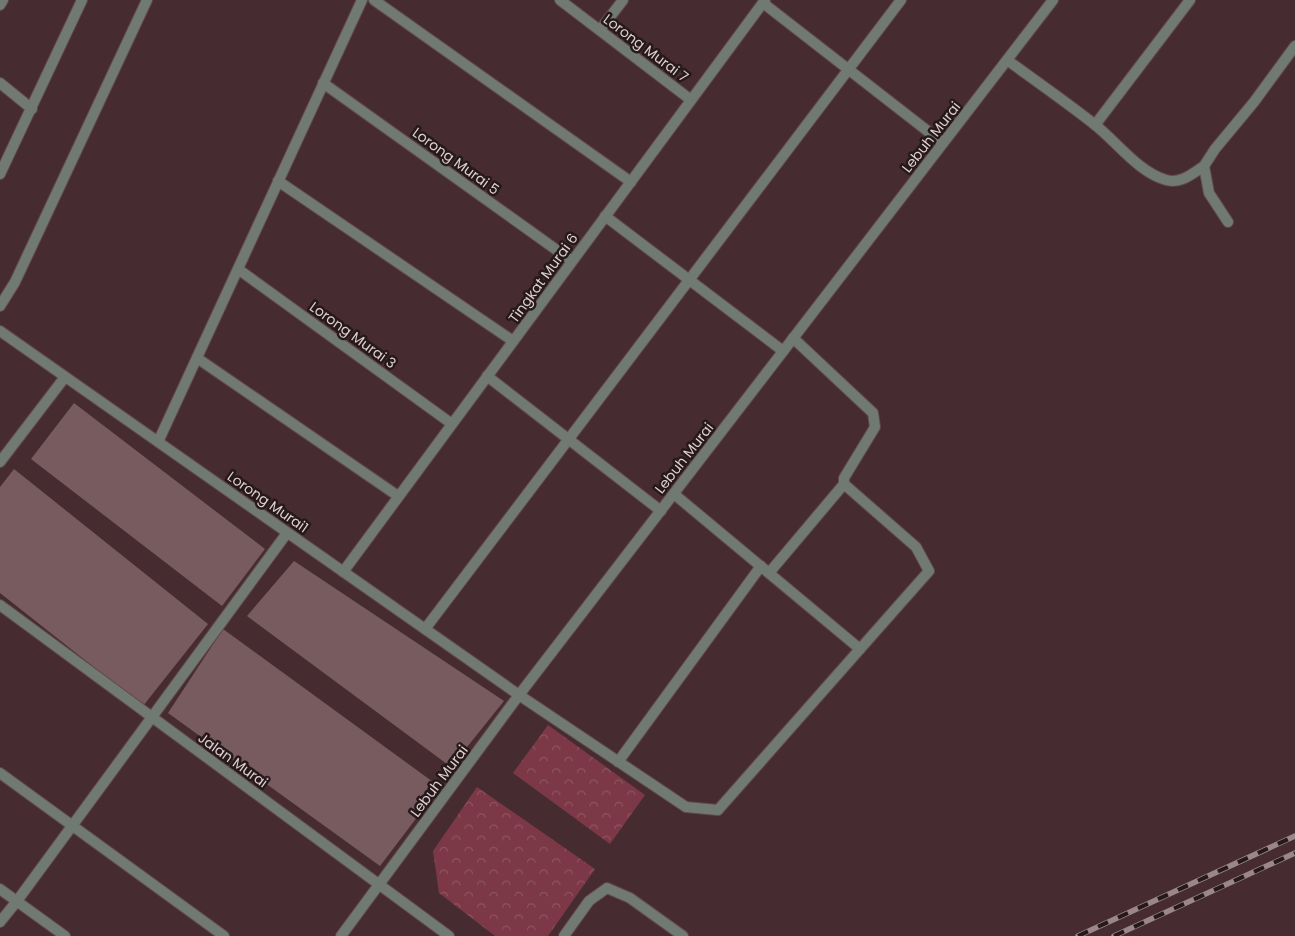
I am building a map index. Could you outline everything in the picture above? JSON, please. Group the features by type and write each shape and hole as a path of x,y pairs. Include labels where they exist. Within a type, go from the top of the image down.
{"street":[{"path":"0,5 3,0"},
{"path":"0,174 82,0"},
{"path":"0,306 15,282 147,0"},
{"path":"158,442 362,0"},
{"path":"374,0 631,182"},
{"name":"Lorong Murai 7","path":"560,0 691,100"},
{"path":"600,30 623,0"},
{"path":"425,630 901,0"},
{"name":"Lebuh Murai","path":"341,936 519,695 1054,0"},
{"path":"1095,124 1190,0"},
{"path":"764,1 943,143"},
{"name":"Tingkat Murai 6","path":"343,572 764,1"},
{"path":"1008,60 1095,124 1147,172 1165,180 1176,181 1188,177 1204,166 1215,149 1254,102 1295,46"},
{"path":"0,83 32,109"},
{"name":"Lorong Murai 5","path":"324,83 572,261"},
{"path":"1204,166 1209,193 1228,222"},
{"path":"278,181 513,341"},
{"path":"605,216 783,352"},
{"name":"Lorong Murai 3","path":"238,268 452,424"},
{"name":"Lorong Murai1","path":"0,331 425,630 686,807 718,810 860,649"},
{"path":"618,762 765,570 844,484 844,478 874,427 873,413 793,338"},
{"path":"197,358 398,496"},
{"path":"487,376 661,511"},
{"path":"0,462 65,377"},
{"path":"674,494 860,649 929,571 916,547 844,484"},
{"path":"0,922 287,532"},
{"name":"Jalan Murai","path":"0,605 450,936"},
{"path":"0,773 224,936"},
{"path":"564,936 589,901 607,888 630,898 684,936"},
{"path":"0,889 65,936"}],"green space":[{"path":"548,725 645,795 610,844 513,773"},
{"path":"477,787 595,869 548,936 495,936 439,893 433,851"}],"building":[{"path":"74,403 265,549 222,606 31,459"},
{"path":"14,469 208,624 143,706 0,593 0,487"},
{"path":"294,561 504,701 451,767 247,616"},
{"path":"223,629 440,787 380,866 168,713"}],"railway":[{"path":"1078,936 1295,836"},
{"path":"1114,936 1295,853"}]}
